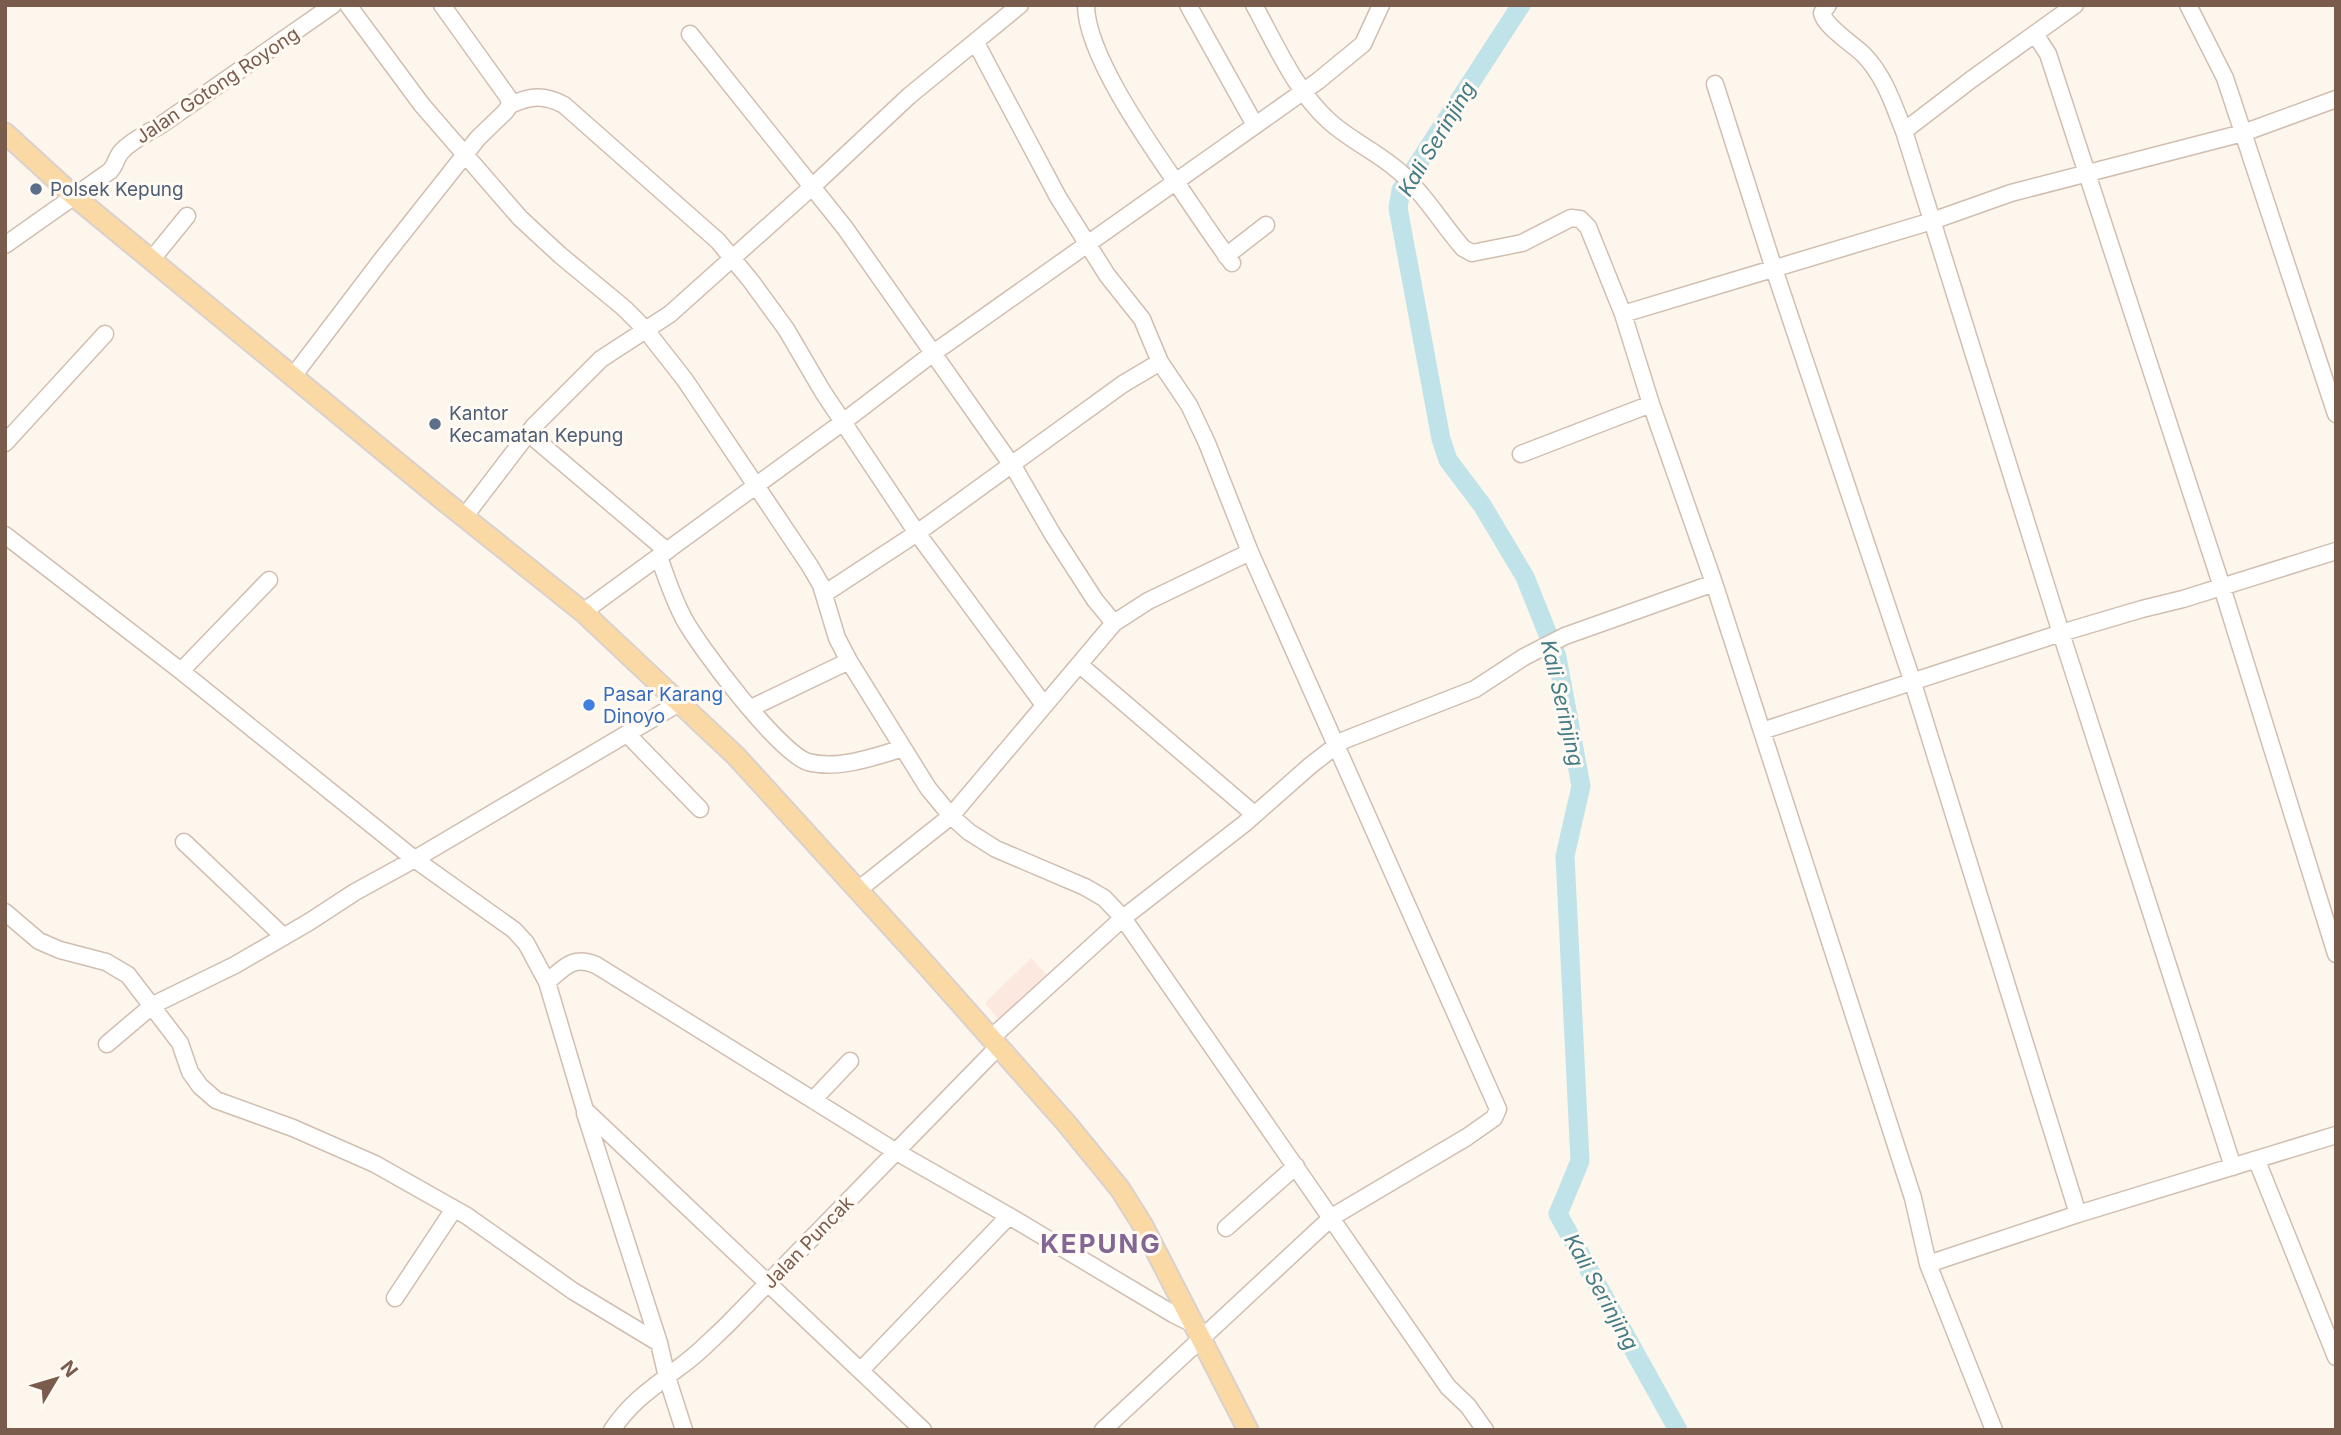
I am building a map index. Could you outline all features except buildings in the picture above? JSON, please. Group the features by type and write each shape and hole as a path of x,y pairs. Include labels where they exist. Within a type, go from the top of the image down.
{"main road":[{"path":"5,133 75,197 583,612 736,756 1067,1124 1120,1189 1143,1224 1248,1430"}],"street":[{"name":"Jalan Gotong Royong","path":"5,245 110,171 121,152 131,143 167,121 333,5"},
{"path":"348,5 422,104 520,218 624,308 645,329 685,380 810,566 824,594 837,638 849,661 928,788 951,816 969,832 996,849 1104,898 1118,923 1290,1170 1358,1259 1448,1387 1468,1406 1486,1430"},
{"path":"442,5 508,97 510,104"},
{"path":"465,516 528,433 601,359 670,314 909,96 1020,5"},
{"path":"1086,5 1091,39 1151,147 1229,260 1266,225"},
{"path":"1188,5 1255,125"},
{"path":"1254,5 1303,92 1329,121 1387,160 1404,176 1454,238 1472,253 1522,243 1571,218 1580,219 1588,227 1623,314 1651,404 1714,583 1913,1198 1928,1264 1994,1430"},
{"path":"583,612 757,486 932,354 1303,92 1363,44 1381,5"},
{"path":"1828,5 1822,13 1825,22 1865,57 1882,77 1904,131 2233,1167"},
{"path":"1904,131 2075,5"},
{"path":"2188,5 2225,78 2336,414"},
{"path":"690,34 845,228 1012,466 1095,600 1114,623"},
{"path":"2035,34 2049,54 2222,587 2336,954"},
{"path":"975,43 1030,149 1086,244 1142,319 1154,347 1207,443 1250,552 1343,741 1499,1109 1494,1118 1467,1137 1329,1221 1197,1331 1103,1430"},
{"path":"1715,84 1912,680 2078,1214"},
{"path":"294,375 383,258 510,104 538,96 554,99 718,241 733,258 786,328 843,422 917,533 1044,705"},
{"path":"1623,314 1932,221 2011,193 2243,133 2336,99"},
{"path":"152,259 187,216"},
{"path":"5,443 105,334"},
{"path":"824,594 917,533 1123,384 1154,347"},
{"path":"1521,453 1651,404"},
{"path":"528,433 663,554 683,618 709,658 792,754 808,762 828,764 861,760 903,748"},
{"path":"5,535 181,671 415,859 514,930 526,943 547,982 684,1430"},
{"path":"1762,731 1912,680 2336,551"},
{"path":"858,890 951,816 1114,623 1148,601 1250,552"},
{"path":"181,671 269,580"},
{"name":"Jalan Puncak","path":"612,1430 629,1407 700,1350 767,1283 895,1151 994,1043 1118,923 1343,741 1475,689 1524,657 1565,636 1714,583"},
{"path":"751,708 849,661"},
{"path":"1080,665 1254,814"},
{"path":"107,1044 153,1005 235,965 355,891 415,859 679,703"},
{"path":"628,735 700,809"},
{"path":"184,842 283,936"},
{"path":"5,912 38,942 106,962 128,975 180,1044 190,1072 200,1086 216,1100 293,1128 375,1164 454,1209 573,1292 659,1343"},
{"path":"547,982 574,961 585,960 596,965 895,1151 1009,1216 1197,1331"},
{"path":"813,1100 850,1061"},
{"path":"584,1110 862,1369 923,1430"},
{"path":"1928,1264 2078,1214 2336,1135"},
{"path":"2257,1161 2332,1340 2336,1357"},
{"path":"1226,1228 1290,1170"},
{"path":"395,1298 454,1209"},
{"path":"862,1369 1009,1216"}],"shaded area":[{"path":"1031,958 1047,975 1000,1021 985,1003"}],"waterway":[{"name":"Kali Serinjing","path":"1521,5 1401,190 1398,208 1441,439 1448,460 1482,505 1525,577 1557,657 1581,786 1565,856 1580,1161 1558,1214 1678,1430"}],"place":[{"name":"Polsek Kepung","path":"36,189"},
{"name":"Kantor Kecamatan Kepung","path":"435,424"},
{"name":"Pasar Karang Dinoyo","path":"589,705"}],"district":[{"name":"KEPUNG","path":"1101,1244"}]}
